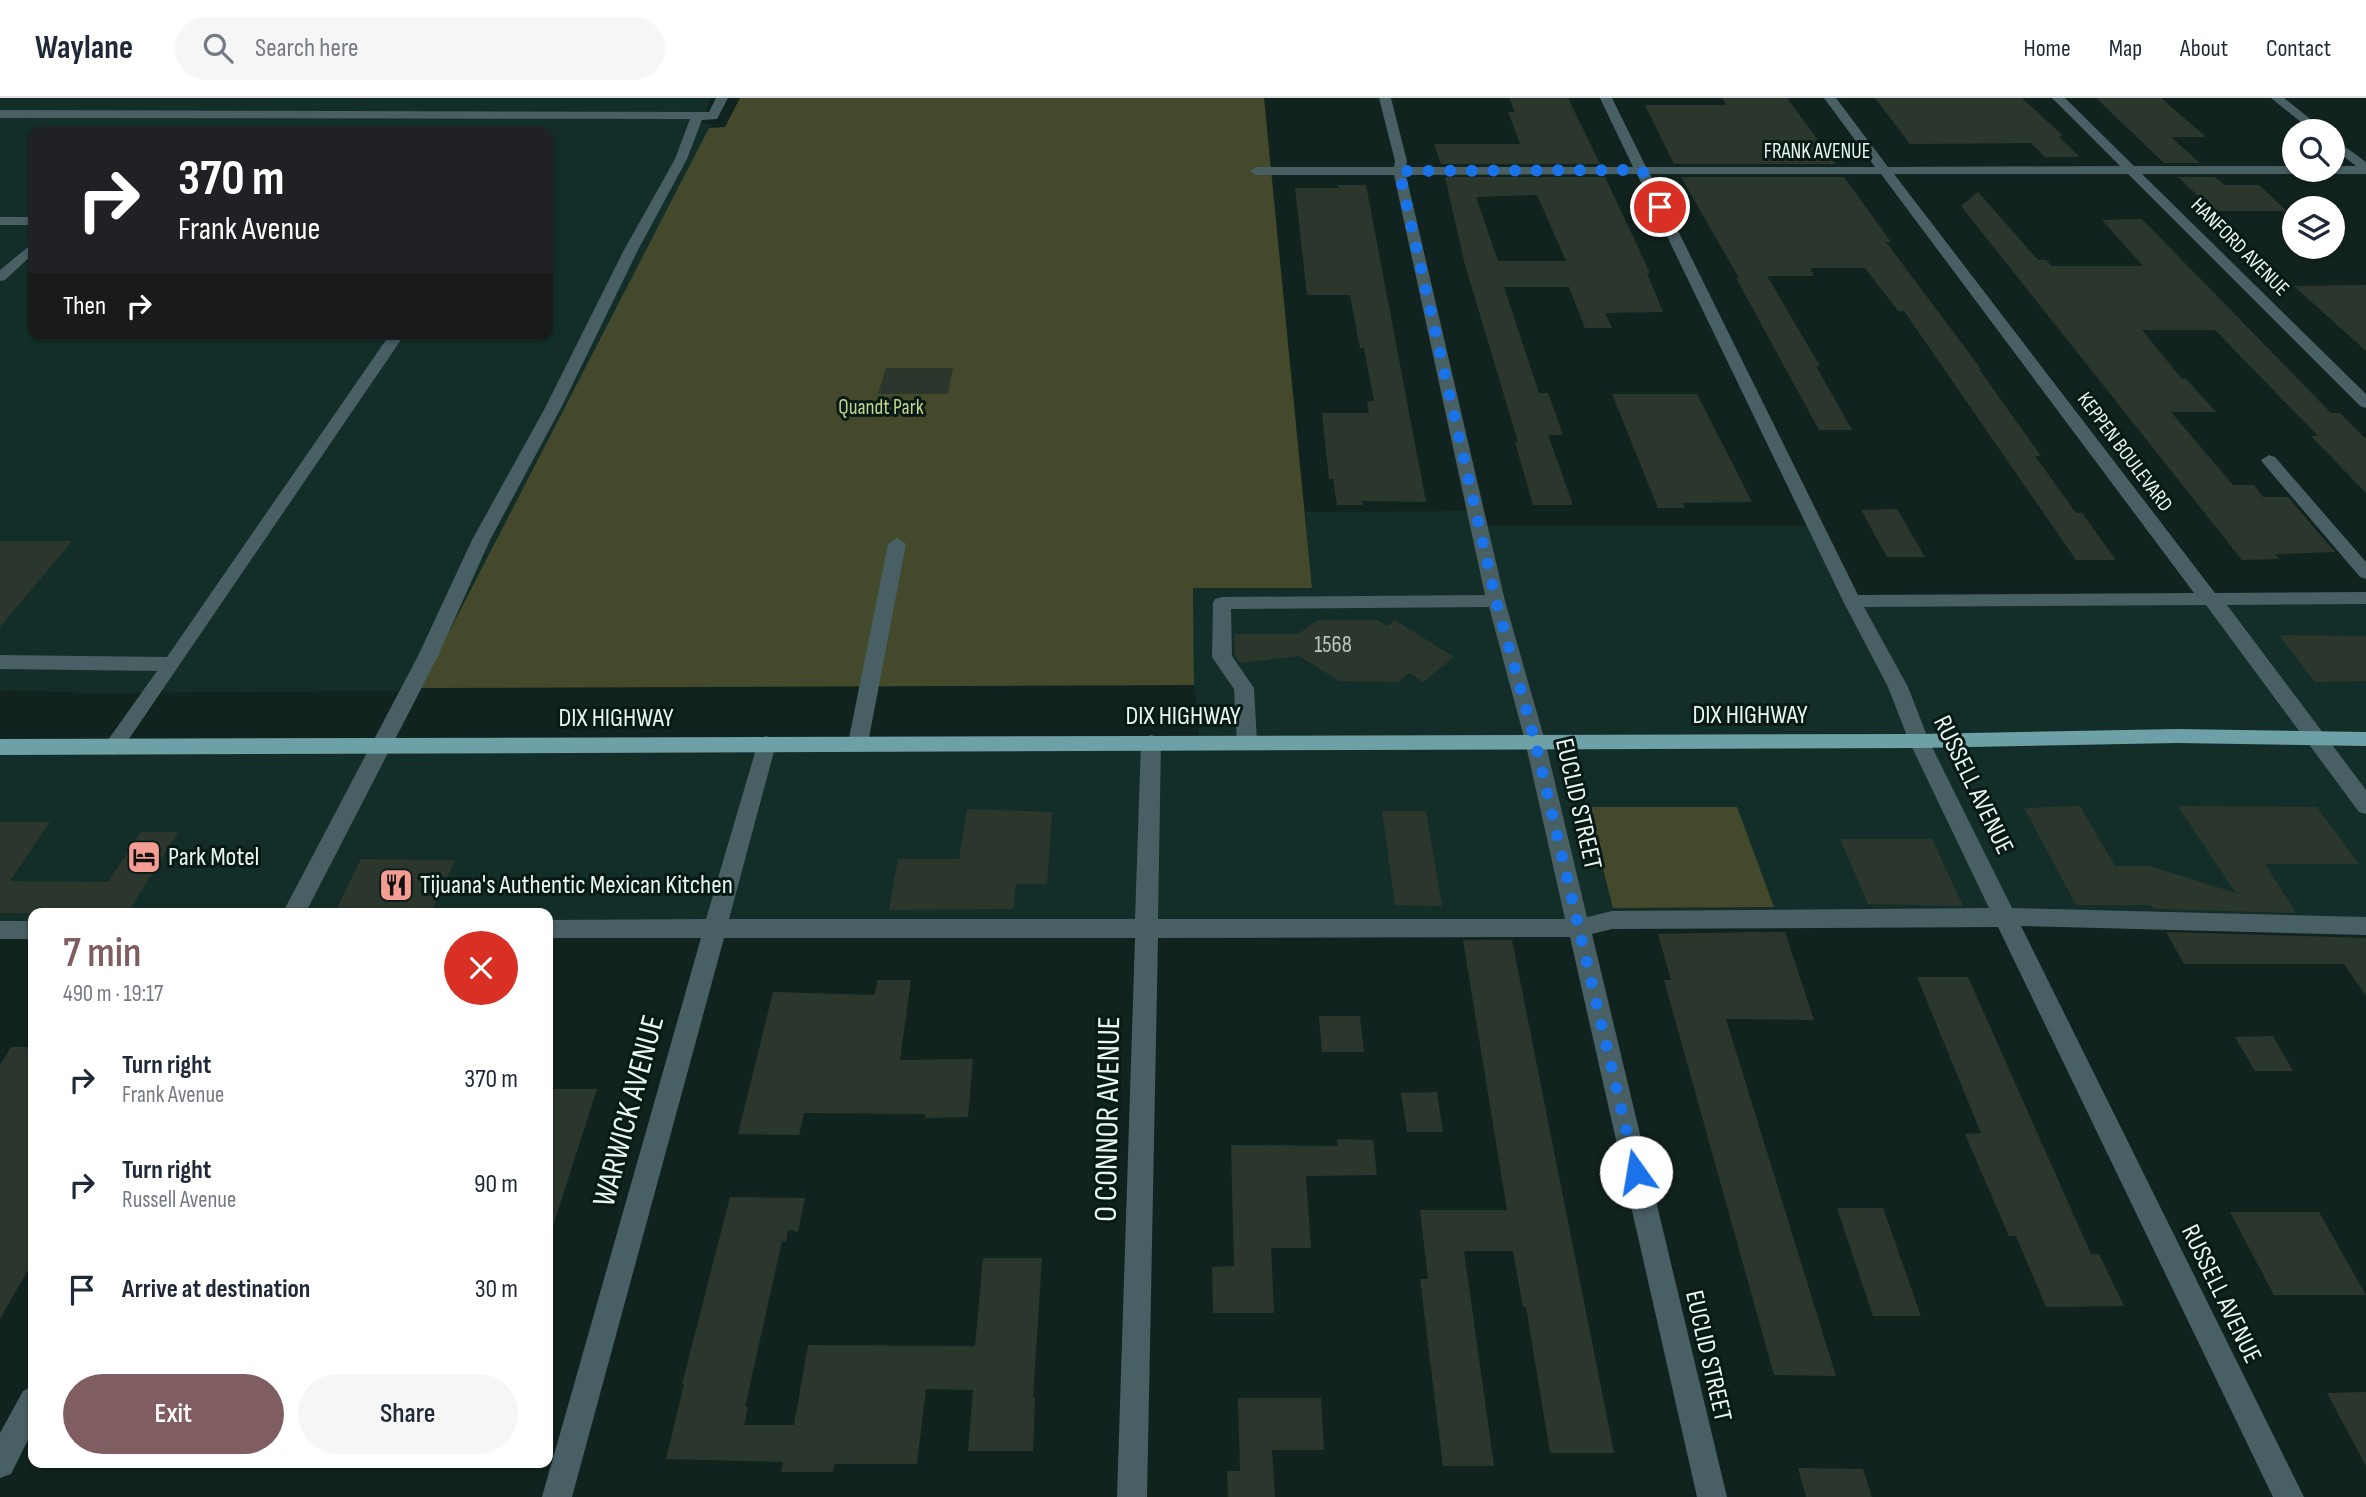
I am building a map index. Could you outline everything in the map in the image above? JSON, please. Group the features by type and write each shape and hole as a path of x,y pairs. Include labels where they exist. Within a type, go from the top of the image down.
{"main road":[{"name":"DIX HIGHWAY","path":"1,749 858,743 1919,741 2177,736 2366,739"}],"street":[{"path":"0,114 713,116 722,98"},
{"name":"EUCLID STREET","path":"1385,98 1496,601 1535,741 1712,1497"},
{"name":"RUSSELL AVENUE","path":"1606,98 1852,601 1898,687 1919,741 2289,1497"},
{"name":"KEPPEN BOULEVARD","path":"1830,98 2366,806"},
{"name":"HANFORD AVENUE","path":"2058,98 2366,402"},
{"path":"2277,98 2304,119"},
{"path":"296,908 428,656 481,540 553,408 631,250 681,159 697,116"},
{"path":"2345,152 2366,169"},
{"name":"FRANK AVENUE","path":"1262,171 2366,169"},
{"path":"3,223 28,221"},
{"path":"0,277 28,252"},
{"path":"113,747 394,340"},
{"path":"2269,460 2366,573"},
{"path":"858,743 897,544"},
{"path":"1852,601 2366,598"},
{"path":"1247,742 1244,688 1222,657 1222,603 1496,601"},
{"path":"0,662 172,664"},
{"name":"O CONNOR AVENUE","path":"1132,1497 1151,742"},
{"name":"WARWICK AVENUE","path":"557,1497 766,744"},
{"path":"553,929 1579,928 1612,920 2006,917 2366,926"},
{"path":"0,930 28,930"},
{"path":"0,1463 28,1410"}],"shaded area":[{"path":"0,98 711,98 700,123 712,124 418,691 90,693 0,690"},
{"path":"1477,511 1480,526 1815,526 1852,601 2366,598 2366,926 2040,917 1579,928 553,929 553,908 28,908 28,930 0,930 0,747 1200,742 1194,685 1193,588 1312,588 1305,512"}],"green space":[{"name":"Quandt Park","path":"740,98 1264,98 1312,588 1193,588 1194,685 420,688 709,128 725,127"},
{"path":"1587,807 1737,807 1774,907 1613,908"}],"building":[{"path":"1509,98 1568,98 1600,164 1441,164 1434,144 1520,144 1508,112 1515,112"},
{"path":"1722,98 1787,98 1836,164 1674,164 1645,105 1726,105"},
{"path":"1875,98 2022,98 2063,136 2058,136 2080,157 2045,157 2031,143 1910,144"},
{"path":"2096,98 2161,98 2206,137 2171,137 2200,163 2164,163"},
{"path":"1445,177 1605,177 1650,273 1647,273 1663,312 1605,313 1612,328 1585,328 1569,287 1504,287 1539,393 1548,393 1563,435 1548,435 1573,505 1533,505 1515,442 1518,442 1465,265","holes":["1537,195 1566,261 1498,261 1476,197"]},
{"path":"1681,177 1844,177 1891,242 1886,242 1981,369 2041,456 2035,456 2076,513 2082,513 2116,560 2076,560 1904,311 1898,311 1865,268 1810,268 1814,276 1767,276 1820,366 1816,366 1852,430 1819,430 1736,278 1739,278"},
{"path":"2178,177 2215,177 2225,185 2259,185 2282,206 2282,211 2214,211"},
{"path":"1338,185 1366,185 1426,502 1362,501 1363,505 1337,505 1333,479 1329,479 1322,413 1369,413 1367,401 1374,401 1350,295 1307,295 1295,188 1338,188"},
{"path":"1978,192 2038,260 2046,260 2052,266 2143,266 2102,220 2142,219 2331,413 2340,413 2366,439 2366,493 2311,436 2318,436 2215,330 2142,330 2182,379 2186,379 2216,412 2171,412 2233,485 2254,485 2263,497 2288,497 2335,552 2275,554 2280,559 2242,560 1961,206"},
{"path":"2366,285 2366,351 2294,286"},
{"path":"886,368 953,368 948,394 878,394"},
{"path":"1612,394 1697,394 1752,502 1682,503 1685,508 1658,508"},
{"path":"1897,509 1925,557 1887,557 1861,510"},
{"path":"0,541 72,541 0,627"},
{"path":"1318,620 1377,620 1387,626 1395,620 1454,657 1423,682 1410,673 1398,682 1339,681 1299,656 1240,663 1235,655 1234,634 1298,634"},
{"path":"2279,635 2366,636 2366,681 2315,682"},
{"path":"2080,806 2115,866 2150,866 2236,893 2178,806 2317,807 2359,864 2265,864 2296,913 2153,909 2151,905 2076,905 2024,808"},
{"path":"967,809 1052,812 1047,884 1016,884 1013,909 889,910 898,859 959,859"},
{"path":"1382,811 1426,811 1442,906 1395,905"},
{"name":"Park Motel","path":"0,822 50,822 10,881 108,882 141,832 178,832 131,908 28,908 28,913 0,913"},
{"path":"1840,839 1932,839 1963,906 1868,904"},
{"name":"Tijuana's Authentic Mexican Kitchen","path":"361,859 455,860 433,908 337,908"},
{"path":"1785,932 1814,1020 1726,1019 1836,1376 1774,1375 1664,980 1671,980 1658,934"},
{"path":"2166,932 2366,938 2366,996 2344,964 2184,964"},
{"path":"1463,940 1512,940 1614,1453 1550,1453 1526,1307 1523,1307 1513,1251 1464,1251 1494,1466 1443,1466 1420,1279 1428,1279 1420,1210 1507,1210"},
{"path":"1917,977 1968,977 2091,1254 2099,1254 2124,1306 2046,1307 2016,1236 2009,1236 1965,1134 1981,1133"},
{"path":"877,980 911,980 900,1060 973,1059 968,1117 804,1113 799,1135 738,1134 773,992 875,995"},
{"path":"1319,1016 1360,1016 1364,1052 1322,1052"},
{"path":"2273,1036 2293,1071 2255,1071 2235,1037"},
{"path":"11,1047 28,1047 28,1270 0,1319 0,1065"},
{"path":"553,1089 597,1089 553,1226"},
{"path":"1437,1092 1443,1132 1407,1132 1401,1093"},
{"path":"1337,1139 1373,1140 1377,1175 1306,1176 1311,1248 1271,1248 1274,1313 1213,1313 1212,1267 1234,1266 1231,1145 1338,1146"},
{"path":"730,1197 805,1198 798,1232 788,1230 786,1242 782,1241 745,1407 748,1407 744,1425 794,1425 808,1345 975,1346 983,1258 1042,1258 1033,1397 1033,1451 968,1451 973,1390 926,1389 917,1464 834,1464 833,1472 781,1472 783,1462 666,1459 682,1384"},
{"path":"1837,1208 1883,1208 1921,1316 1873,1316"},
{"path":"2230,1212 2319,1212 2366,1295 2274,1295"},
{"path":"2366,1392 2366,1466 2327,1393"},
{"path":"1238,1398 1321,1398 1324,1450 1272,1450 1275,1497 1228,1497 1227,1471 1240,1471"},
{"path":"1798,1468 1863,1469 1872,1497 1806,1497"}],"place":[{"name":"Park Motel","path":"144,857"},
{"name":"Tijuana's Authentic Mexican Kitchen","path":"396,885"}],"route":[{"path":"1636,1172 1535,741 1496,601 1399,171 1642,170 1660,207"}]}
